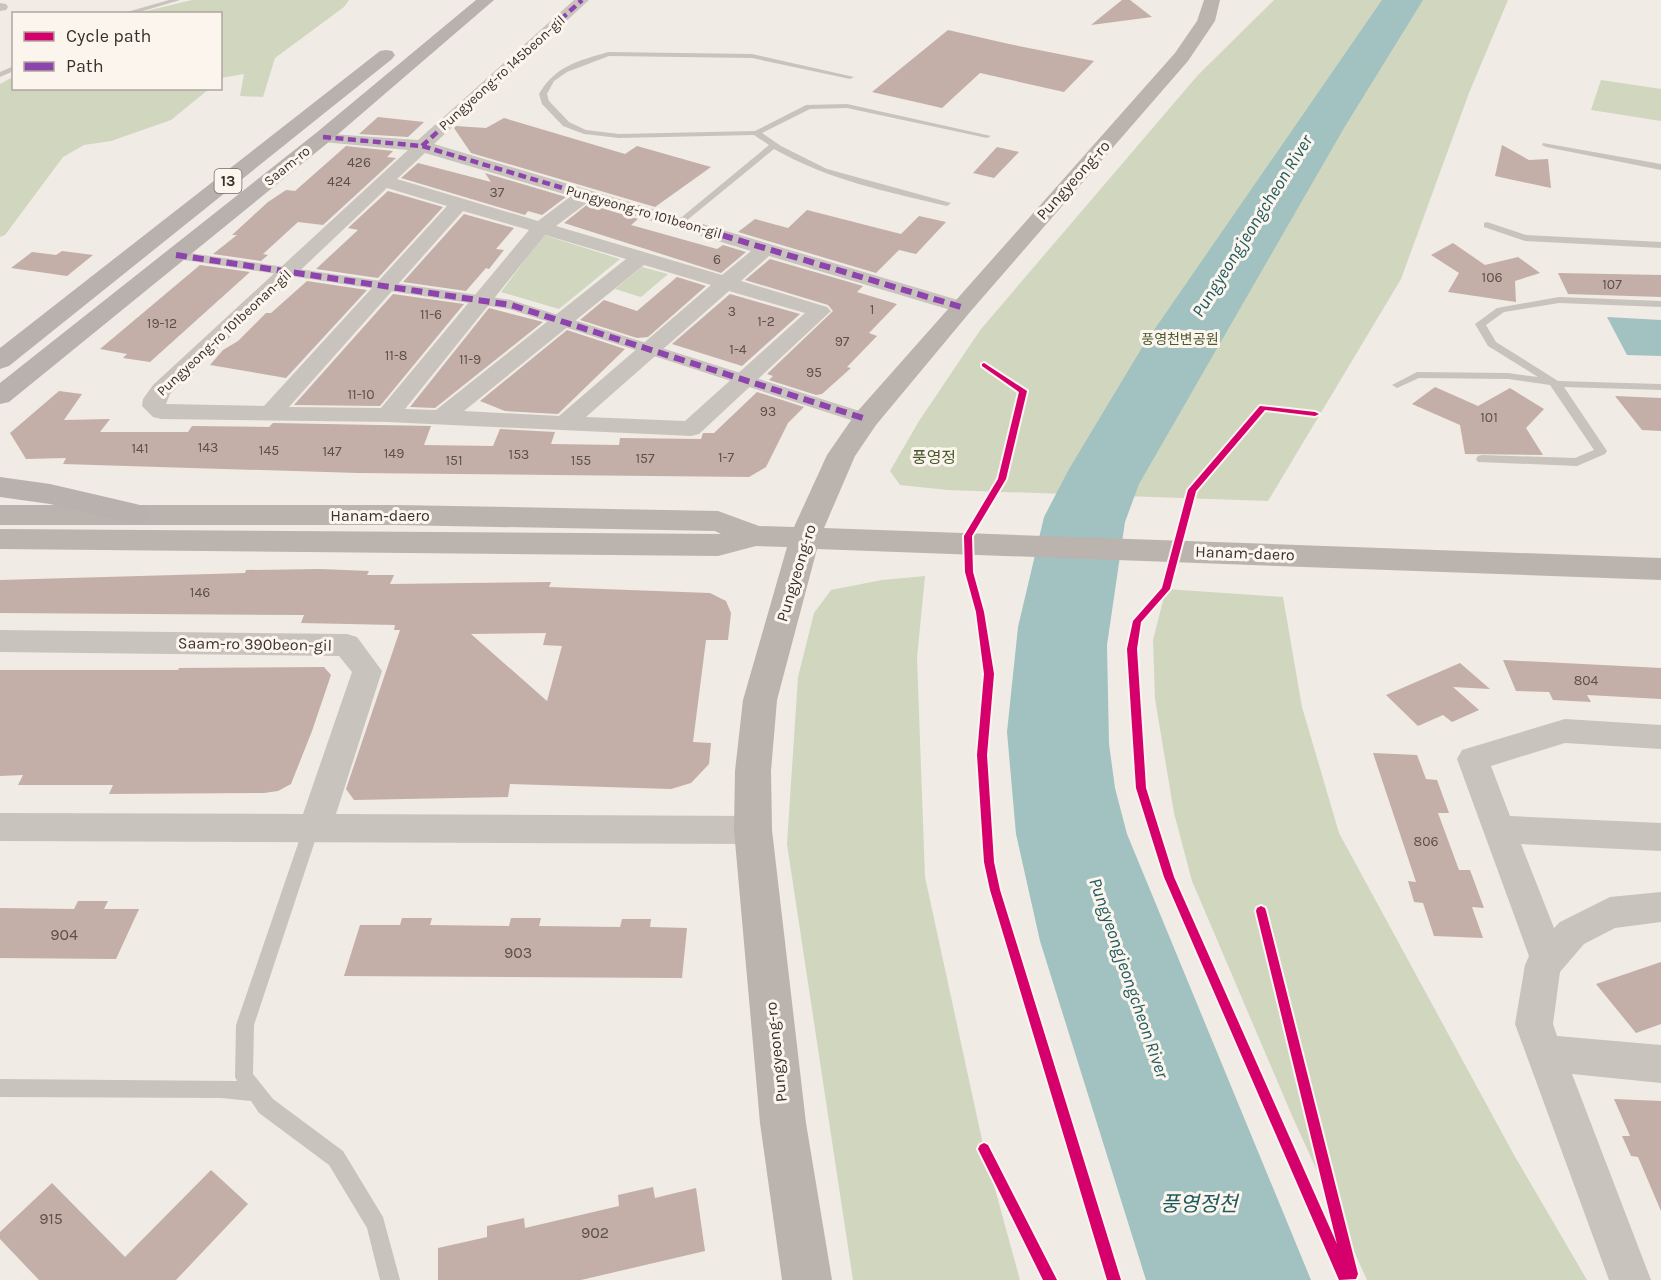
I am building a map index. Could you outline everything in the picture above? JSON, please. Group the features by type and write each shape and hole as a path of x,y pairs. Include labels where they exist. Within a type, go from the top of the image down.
{"main road":[{"path":"419,30 456,0"},
{"name":"Saam-ro","path":"4,395 323,137 486,0"},
{"name":"Pungyeong-ro","path":"807,1280 783,1123 753,830 753,771 760,700 805,537 841,454 866,419 961,307 1182,57 1206,21 1212,0"},
{"name":"Saam-ro","path":"0,361 400,44"},
{"path":"0,487 50,494 136,514"},
{"name":"Hanam-daero","path":"0,515 136,514 718,520 756,536"},
{"name":"Hanam-daero","path":"0,539 718,545 756,536 1661,569"}],"street":[{"name":"Pungyeong-ro 145beon-gil","path":"422,146 582,0"},
{"name":"Pungyeong-ro 101beon-gil","path":"323,137 422,146 961,307"},
{"name":"Pungyeong-ro 101beonan-gil","path":"384,181 542,227 639,259 820,311 691,429 387,415 161,412 154,406 155,399 384,181 422,146"},
{"path":"387,415 542,227 585,195"},
{"path":"270,414 460,203"},
{"path":"566,422 766,248"},
{"path":"176,255 523,308 866,419"},
{"path":"441,418 639,259"},
{"name":"Saam-ro 390beon-gil","path":"0,641 347,645 367,671 315,828"},
{"path":"1548,959 1473,759 1564,731 1661,737"},
{"path":"0,827 753,830"},
{"path":"1499,830 1661,837"},
{"path":"1630,1280 1534,1024 1543,965 1572,933 1610,913 1661,907"},
{"path":"1545,1053 1661,1064"}],"lane":[{"path":"131,12 177,0"},
{"path":"850,77 752,56 608,54 564,70 545,87 545,102 551,111 566,124 584,132 619,136 756,133 809,107 826,105 847,106 987,136"},
{"path":"756,133 773,146 825,173 947,203"},
{"path":"1546,144 1661,167"},
{"path":"680,223 773,146"},
{"path":"1487,225 1525,238 1661,245"},
{"path":"1482,459 1577,462 1600,451 1556,384 1492,344 1480,324 1501,309 1559,300 1661,304"},
{"path":"1397,385 1417,375 1508,376 1556,384 1661,387"},
{"path":"315,828 308,838 245,1025 244,1077 266,1106 336,1158 376,1224 390,1280"},
{"path":"0,1088 221,1089 255,1092"}],"green space":[{"path":"192,0 349,0 344,7 275,58 263,97 240,96 244,74 222,78 222,12 142,12"},
{"name":"풍영천변공원","path":"1274,0 1508,0 1469,93 1401,279 1268,501 948,490 900,485 890,471 919,421 981,329 1198,75"},
{"path":"12,78 12,90 208,90 171,120 111,141 84,145 63,157 5,235 0,237 0,84"},
{"path":"1601,80 1661,89 1661,121 1591,110"},
{"path":"544,235 620,259 559,309 501,292"},
{"path":"642,267 668,274 641,297 615,289"},
{"path":"925,576 917,658 925,877 984,1149 1020,1280 853,1280 787,844 798,677 814,613 831,590 882,580"},
{"path":"1166,589 1283,597 1302,707 1339,833 1514,1155 1587,1280 1367,1280 1293,1118 1192,881 1174,813 1155,699 1153,640"}],"water":[{"name":"풍영정천","path":"1382,0 1423,0 1344,128 1139,484 1125,522 1107,645 1109,744 1115,788 1127,834 1311,1280 1146,1280 1040,941 1016,834 1007,732 1018,627 1044,517 1069,469 1143,346"},
{"path":"1607,317 1661,320 1661,356 1627,355"}],"building":[{"path":"1122,0 1130,0 1152,17 1091,25"},
{"path":"948,30 1094,61 1064,92 980,73 942,108 872,92"},
{"path":"378,117 424,122 408,137 359,134"},
{"path":"504,118 625,154 637,146 711,167 655,207 471,153 454,128 456,126 486,128"},
{"path":"1502,145 1529,160 1548,159 1551,188 1495,176"},
{"path":"346,146 393,151 387,157 396,158 323,225 298,222 263,254 268,255 261,261 213,254 237,235 232,235 268,202 286,190 295,191"},
{"path":"997,147 1019,152 994,178 973,173"},
{"path":"418,163 491,182 485,173 566,197 542,215 528,211 525,215 401,178"},
{"path":"388,191 443,207 378,278 316,269 358,230 348,228"},
{"path":"588,204 638,219 631,225 717,249 723,245 746,252 721,273 564,223"},
{"path":"807,210 901,234 919,216 946,222 916,254 899,250 876,273 738,232 755,219 788,228"},
{"path":"464,214 514,228 496,249 504,250 489,269 486,268 466,291 403,282"},
{"path":"1453,243 1485,265 1518,257 1540,273 1515,281 1516,302 1448,292 1459,273 1431,255"},
{"path":"62,251 93,255 67,276 11,268 32,252 56,255"},
{"path":"770,259 863,286 857,292 897,304 869,333 877,336 847,367 851,368 822,394 816,395 769,380 773,376 767,374 833,311 828,305 745,280"},
{"path":"200,265 250,272 150,362 123,358 127,354 100,349"},
{"path":"1558,273 1661,275 1661,297 1568,294"},
{"path":"677,277 706,286 648,337 637,338 580,320 604,300 637,311"},
{"path":"307,281 367,290 286,378 210,365 223,350 238,341 266,313 271,313"},
{"path":"393,294 464,304 380,406 294,405"},
{"path":"730,294 800,314 742,366 672,344"},
{"path":"489,308 543,322 435,408 410,407"},
{"path":"567,330 625,349 558,414 505,411 480,401"},
{"path":"1435,387 1478,406 1510,388 1544,409 1526,428 1543,455 1465,454 1460,425 1412,404"},
{"path":"59,391 82,394 64,420 110,419 100,432 188,432 192,426 269,427 273,423 431,426 424,445 493,446 500,429 555,432 551,444 619,445 620,438 701,439 703,433 714,433 757,392 804,407 788,423 766,467 749,477 358,473 63,464 66,458 26,459 10,433"},
{"path":"1615,396 1661,398 1661,431 1642,430"},
{"path":"246,570 369,571 367,575 394,575 390,584 551,582 549,587 710,593 726,601 731,613 728,640 706,640 693,742 711,743 709,764 691,783 671,789 510,784 508,797 354,800 346,789 400,630 394,630 395,625 301,623 304,615 0,613 0,580 245,573","holes":["546,633 543,645 562,646 547,701 471,634"]},
{"path":"1503,660 1661,668 1661,699 1587,695 1591,702 1553,700 1549,692 1516,691"},
{"path":"1460,663 1490,689 1453,687 1479,710 1452,722 1443,715 1418,726 1386,695"},
{"path":"324,667 331,675 312,731 291,784 278,791 109,794 113,785 18,785 23,775 0,776 0,670"},
{"path":"1373,753 1417,755 1426,779 1437,780 1449,813 1438,813 1459,870 1470,870 1484,908 1472,907 1483,938 1434,936 1423,903 1414,902 1408,881 1416,882"},
{"path":"78,901 108,901 104,909 139,909 116,959 0,958 0,908 74,909"},
{"path":"402,918 432,918 430,925 509,926 511,918 541,918 539,926 620,927 622,919 651,919 650,927 687,928 682,978 344,976 360,925 400,925"},
{"path":"1661,962 1661,1024 1636,1033 1596,984"},
{"path":"1614,1099 1661,1101 1661,1211 1638,1157 1631,1156 1622,1136 1630,1136"},
{"path":"211,1170 248,1204 176,1280 39,1280 0,1239 0,1232 52,1183 125,1257"},
{"path":"653,1187 655,1198 696,1188 705,1251 581,1280 438,1280 438,1248 487,1237 487,1226 524,1218 525,1228 619,1206 618,1195"}],"marked path":[{"path":"422,146 582,0"},
{"path":"323,137 422,146 961,307"},
{"path":"176,255 511,305 866,419"}],"cycle path":[{"path":"984,365 1023,391 1002,479 968,536 969,572 980,612 989,674 982,755 989,862 995,890 1114,1280"},
{"path":"1315,414 1263,408 1192,490 1166,589 1137,621 1132,649 1141,788 1169,877 1346,1280"},
{"path":"1261,911 1351,1274"},
{"path":"984,1149 1050,1280"}],"water label":[{"name":"Pungyeongjeongcheon River","path":"1252,226"},
{"name":"Pungyeongjeongcheon River","path":"1129,978"}],"park label":[{"name":"풍영정","path":"934,457"}]}
